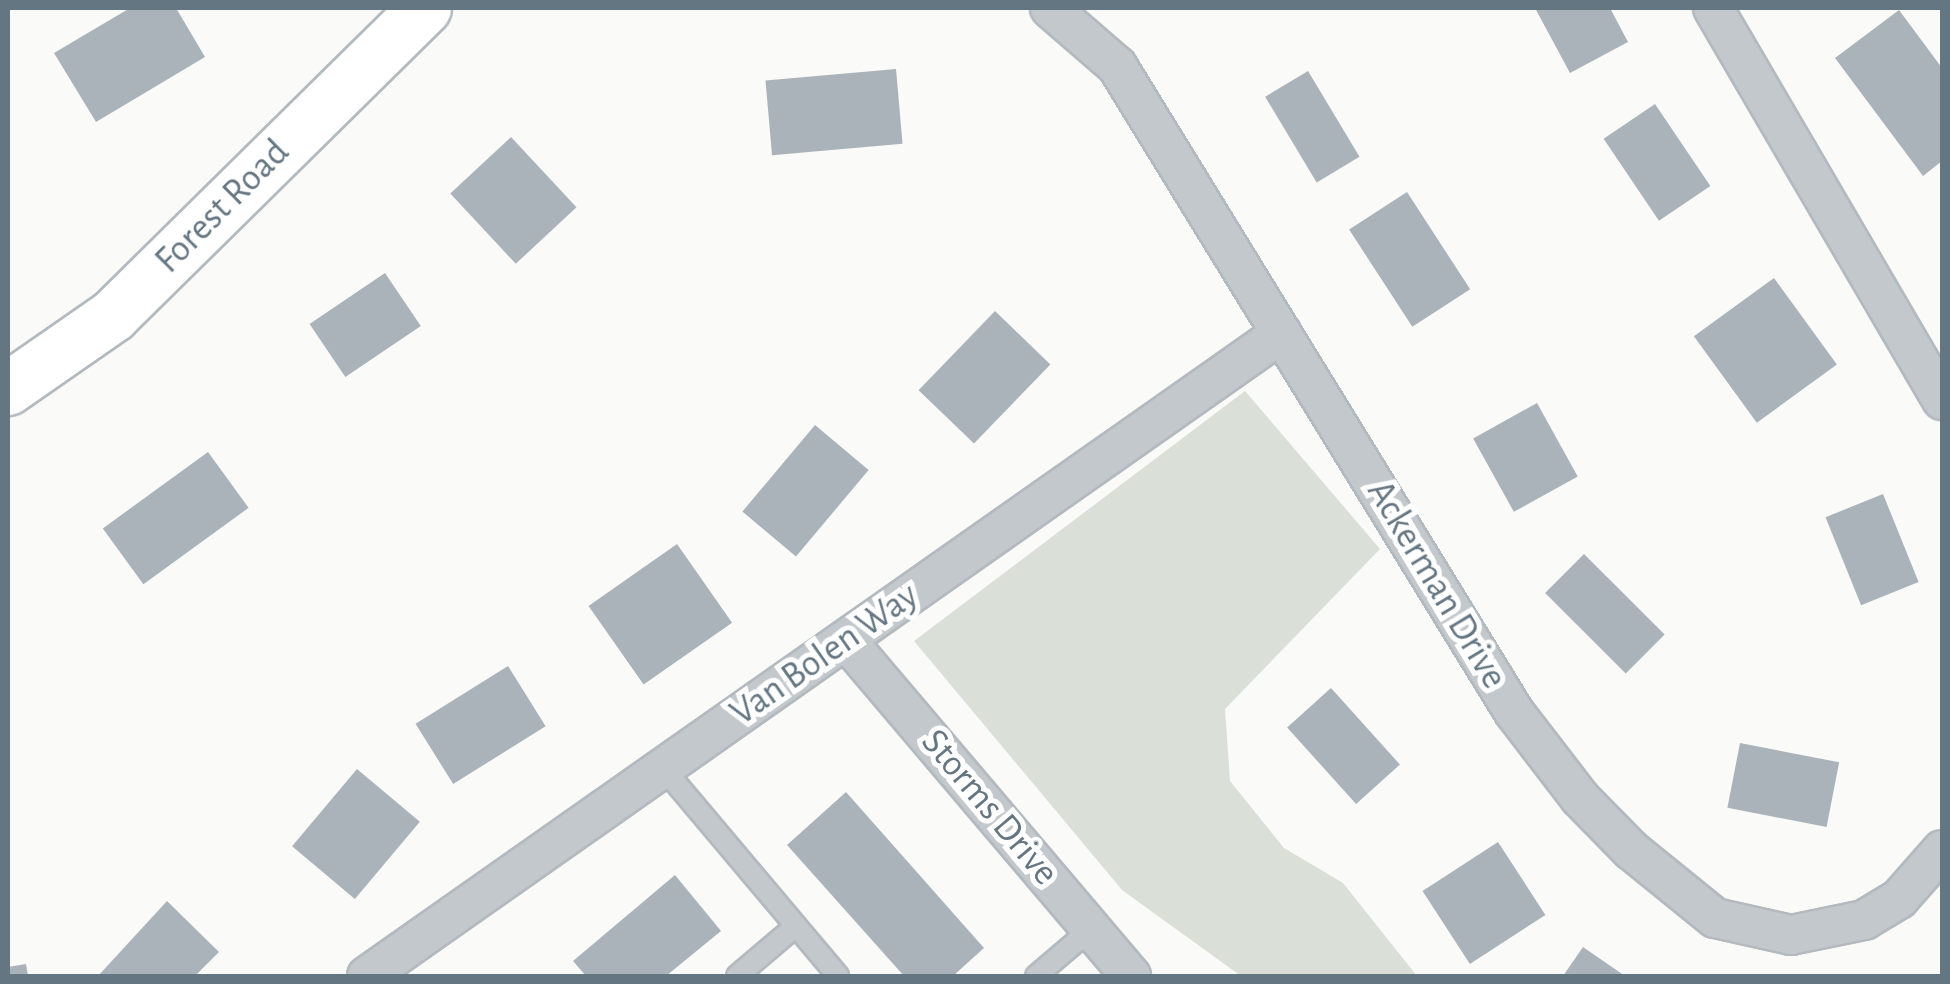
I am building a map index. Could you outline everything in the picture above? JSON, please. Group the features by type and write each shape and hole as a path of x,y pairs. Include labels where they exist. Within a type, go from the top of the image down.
{"main road":[{"name":"Forest Road","path":"8,389 113,316 425,8"}],"street":[{"name":"Ackerman Drive","path":"1050,8 1117,66 1514,712 1580,798 1715,918 1754,931 1828,931 1899,899 1942,850"},
{"path":"1712,8 1942,400"},
{"name":"Van Bolen Way","path":"367,976 1282,332"},
{"name":"Storms Drive","path":"846,640 1132,976"}],"lane":[{"path":"664,768 838,976"},
{"path":"737,976 796,926"},
{"path":"1036,976 1091,929"}],"shaded area":[{"path":"1245,391 1380,549 1225,709 1230,781 1284,848 1343,883 1417,976 1241,976 1122,890 914,641"}],"building":[{"path":"130,8 176,8 205,57 96,122 54,53"},
{"path":"1535,8 1610,8 1628,42 1570,73"},
{"path":"1899,10 1942,68 1942,161 1923,176 1835,58"},
{"path":"896,69 903,144 772,155 765,80"},
{"path":"1308,71 1360,157 1317,182 1265,97"},
{"path":"1655,104 1710,186 1659,221 1604,139"},
{"path":"511,137 576,207 516,264 450,194"},
{"path":"1407,192 1470,289 1412,327 1349,230"},
{"path":"385,273 421,326 345,377 310,324"},
{"path":"1774,278 1837,365 1757,423 1694,336"},
{"path":"995,311 1050,364 974,444 919,390"},
{"path":"1537,403 1578,476 1514,512 1473,438"},
{"path":"815,425 869,470 796,557 742,512"},
{"path":"208,452 249,508 143,584 103,528"},
{"path":"1883,494 1919,582 1861,605 1826,517"},
{"path":"677,544 732,623 644,685 589,606"},
{"path":"1584,554 1665,635 1626,674 1545,593"},
{"path":"508,666 546,726 453,784 416,724"},
{"path":"1331,688 1400,765 1356,804 1287,727"},
{"path":"1740,743 1839,762 1827,827 1727,808"},
{"path":"357,769 420,822 355,899 292,846"},
{"path":"846,792 984,948 953,976 904,976 787,845"},
{"path":"1498,842 1545,915 1470,964 1423,891"},
{"path":"675,875 721,931 666,976 586,976 573,961"},
{"path":"167,901 219,952 195,976 98,976"},
{"path":"1583,947 1625,976 1563,976"},
{"path":"26,964 28,976 8,976 8,967"}]}
